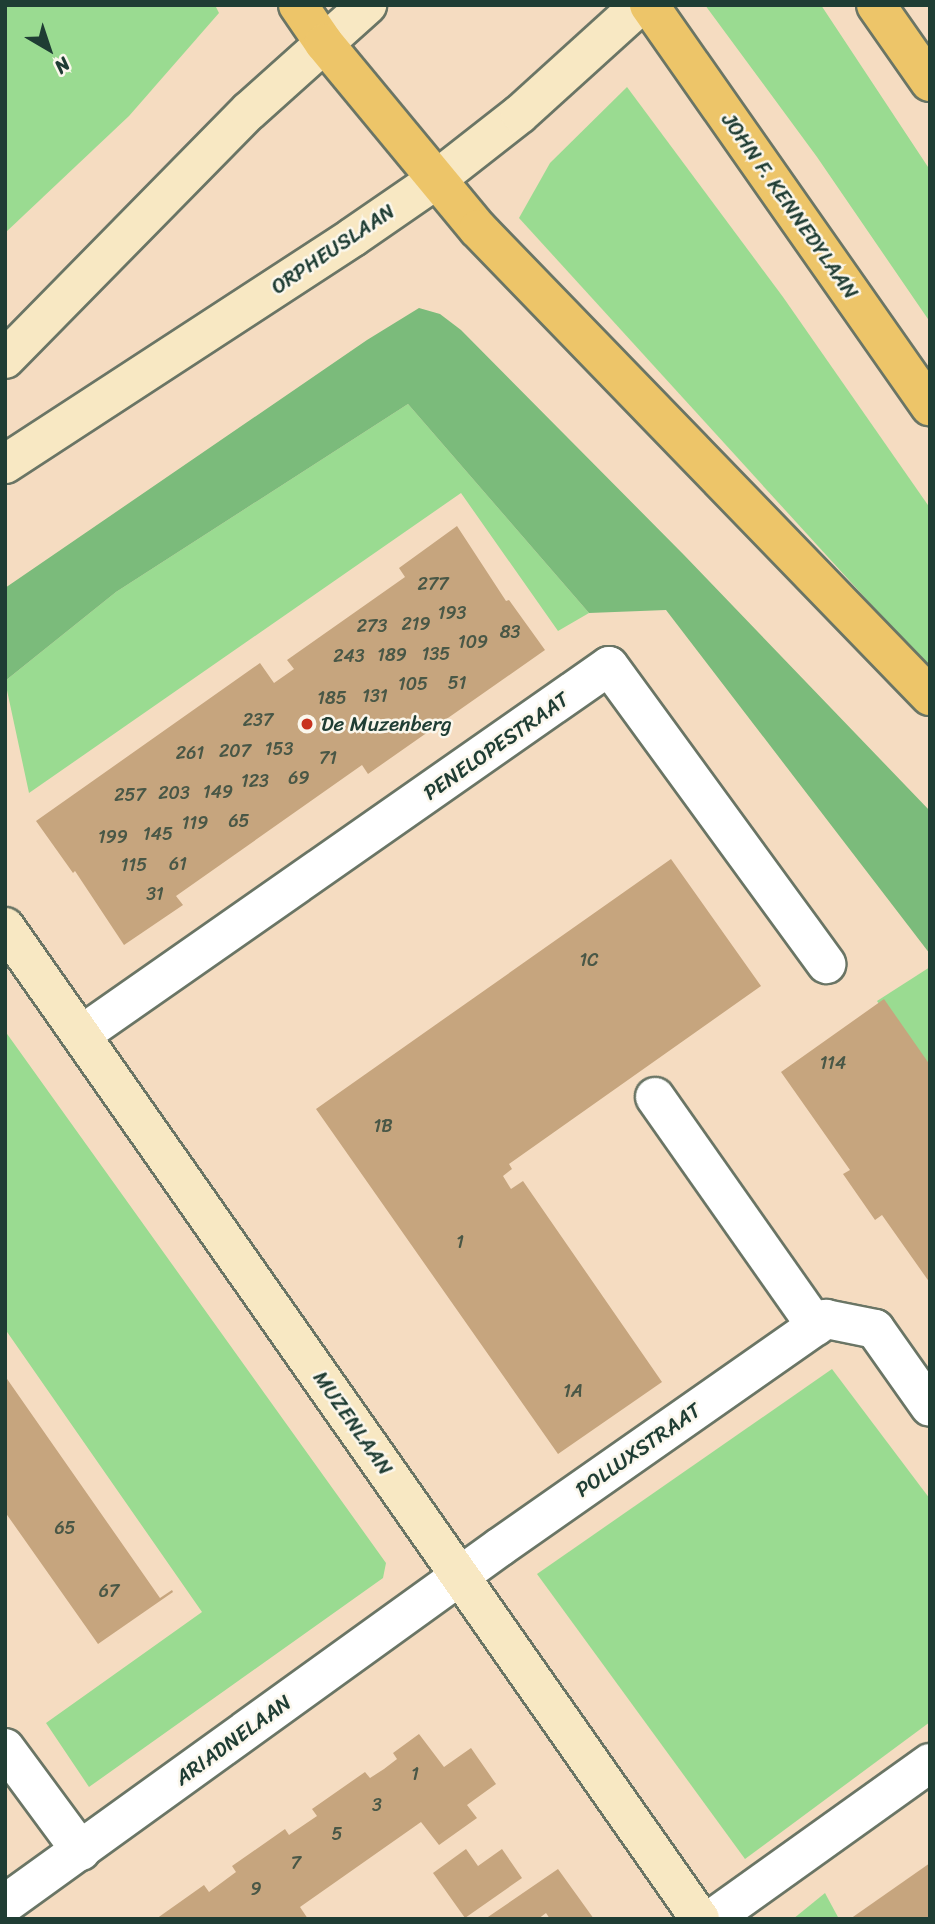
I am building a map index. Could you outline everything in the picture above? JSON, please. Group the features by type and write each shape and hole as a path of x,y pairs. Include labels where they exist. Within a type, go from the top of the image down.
{"main road":[{"path":"298,5 324,43 437,179 548,304 930,696"},
{"path":"5,359 249,111 367,5"},
{"name":"ORPHEUSLAAN","path":"5,464 353,237 437,179 520,114 640,5"},
{"name":"JOHN F. KENNEDYLAAN","path":"649,5 930,406"},
{"path":"876,5 930,82"},
{"name":"MUZENLAAN","path":"5,927 700,1919"}],"street":[{"name":"PENELOPESTRAAT","path":"81,1035 609,666 826,964"},
{"path":"655,1097 816,1326 826,1319 875,1329 930,1407"},
{"name":"POLLUXSTRAAT","path":"461,1575 816,1326"},
{"name":"ARIADNELAAN","path":"5,1903 81,1851 461,1575"},
{"path":"5,1748 81,1851"},
{"path":"712,1919 930,1763"}],"green space":[{"path":"5,5 215,5 219,13 129,116 5,233"},
{"path":"705,5 821,5 930,170 930,322 817,157"},
{"path":"627,87 783,297 930,508 930,669 519,218 550,163"},
{"path":"419,308 440,314 461,330 684,555 930,811 930,954 666,610 589,613 408,404 116,592 5,681 5,588 367,340"},
{"path":"408,404 589,613 558,631 461,493 29,793 5,681 116,592"},
{"path":"930,967 930,1075 877,1001"},
{"path":"5,1031 386,1563 383,1578 89,1787 46,1723 202,1612 5,1329"},
{"path":"832,1369 930,1499 930,1722 745,1859 537,1574"},
{"path":"825,1893 839,1919 793,1919"}],"building":[{"name":"De Muzenberg","path":"457,526 506,601 509,600 545,650 368,774 362,765 176,896 183,905 124,945 75,871 73,873 36,821 260,663 274,683 294,669 287,660 405,577 399,568"},
{"path":"671,859 761,986 509,1164 512,1169 503,1176 511,1189 523,1181 662,1382 558,1454 316,1109"},
{"path":"884,999 930,1065 930,1283 882,1215 875,1220 843,1174 850,1170 781,1072"},
{"path":"5,1376 160,1598 172,1590 173,1592 98,1644 5,1512"},
{"path":"419,1734 444,1767 471,1748 496,1784 467,1805 477,1818 439,1845 421,1822 300,1907 308,1919 156,1919 204,1885 209,1892 236,1872 232,1866 285,1829 289,1835 317,1816 312,1809 365,1772 370,1778 384,1769 397,1759 393,1753"},
{"path":"466,1849 478,1866 502,1849 522,1878 465,1918 433,1873"},
{"path":"930,1863 930,1919 850,1919"},
{"path":"558,1869 594,1919 550,1919 546,1913 538,1919 485,1919"}],"place":[{"name":"De Muzenberg","path":"307,724"}]}
